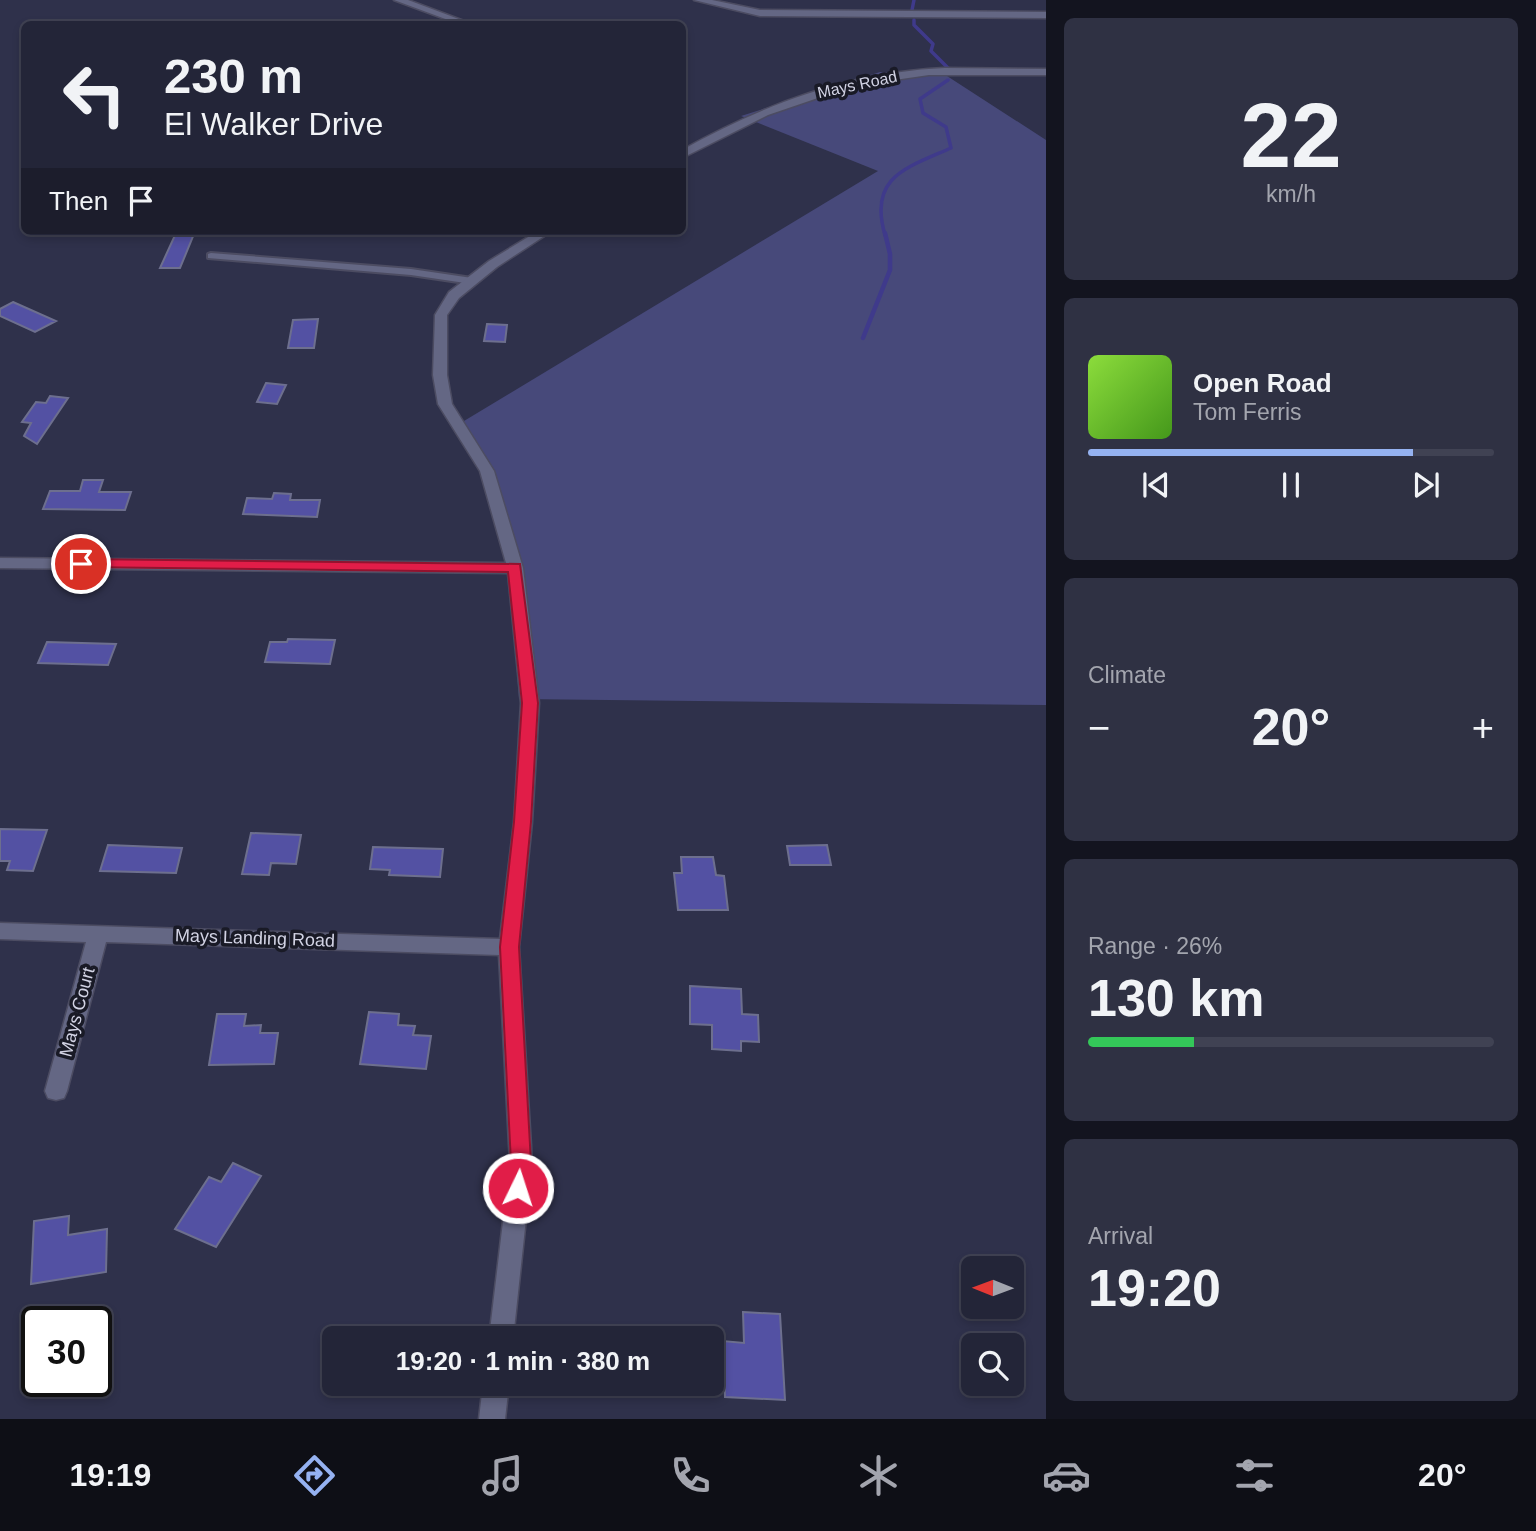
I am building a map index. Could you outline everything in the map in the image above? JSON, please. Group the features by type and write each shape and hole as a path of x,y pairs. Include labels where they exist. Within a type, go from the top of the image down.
{"street":[{"path":"399,0 458,21"},
{"path":"699,0 760,13 1046,15"},
{"name":"Mays Road","path":"686,153 718,134 793,99 861,82 914,72 1046,72"},
{"path":"502,1326 521,1163 509,947 523,822 530,703 515,568 487,471 445,404 440,375 441,315 454,295 540,235"},
{"path":"0,563 515,568"},
{"name":"Mays Landing Road","path":"0,931 509,947"},
{"name":"Mays Court","path":"56,1091 98,933"},
{"path":"492,1419 495,1396"}],"lane":[{"path":"211,256 411,272 472,281"}],"shaded area":[{"path":"880,72 947,76 1046,140 1046,705 519,699 510,584 500,506 459,424 878,171 741,116"}],"building":[{"path":"175,235 194,235 180,268 160,268"},
{"path":"13,302 56,321 35,332 0,316 0,309"},
{"path":"318,319 314,348 288,348 293,320"},
{"path":"487,324 507,325 505,342 484,341"},
{"path":"266,383 286,385 277,404 257,402"},
{"path":"50,396 68,398 37,444 24,436 31,423 22,422 36,402 46,403"},
{"path":"83,480 103,480 99,492 131,492 125,510 43,509 50,491 80,491"},
{"path":"274,493 291,494 290,500 320,500 317,517 243,514 247,498 272,499"},
{"path":"288,639 335,640 330,664 265,662 270,642 287,642"},
{"path":"47,642 116,644 108,665 38,663"},
{"path":"0,829 47,830 33,871 7,870 10,861 0,861"},
{"path":"251,833 301,835 296,864 271,863 269,875 242,874"},
{"path":"108,845 182,848 176,873 100,871"},
{"path":"827,845 831,865 790,865 787,846"},
{"path":"373,847 443,849 440,877 389,875 390,870 370,869"},
{"path":"681,857 713,857 716,875 724,876 728,910 678,910 674,873 682,873"},
{"path":"690,986 741,989 742,1014 758,1015 759,1042 741,1041 741,1051 712,1049 712,1025 690,1024"},
{"path":"369,1012 399,1014 398,1025 415,1026 413,1035 431,1036 426,1069 360,1064"},
{"path":"217,1014 246,1014 244,1026 261,1025 260,1033 278,1033 274,1064 209,1065"},
{"path":"233,1163 261,1176 216,1247 175,1229 209,1177 221,1182"},
{"path":"69,1216 68,1235 107,1229 106,1272 31,1284 34,1221"},
{"path":"743,1312 780,1314 785,1400 725,1397 724,1341 744,1343"}],"waterway":[{"path":"912,10 914,0"},
{"path":"914,20 914,25 933,44 931,51 948,68"},
{"path":"885,235 881,215 882,200 887,187 906,169 951,148 946,127 923,113 920,99 948,80"},
{"path":"863,338 890,270 890,254 885,233"}],"route":[{"path":"81,564 515,568 530,703 523,822 509,947 521,1163 518,1188"}]}
